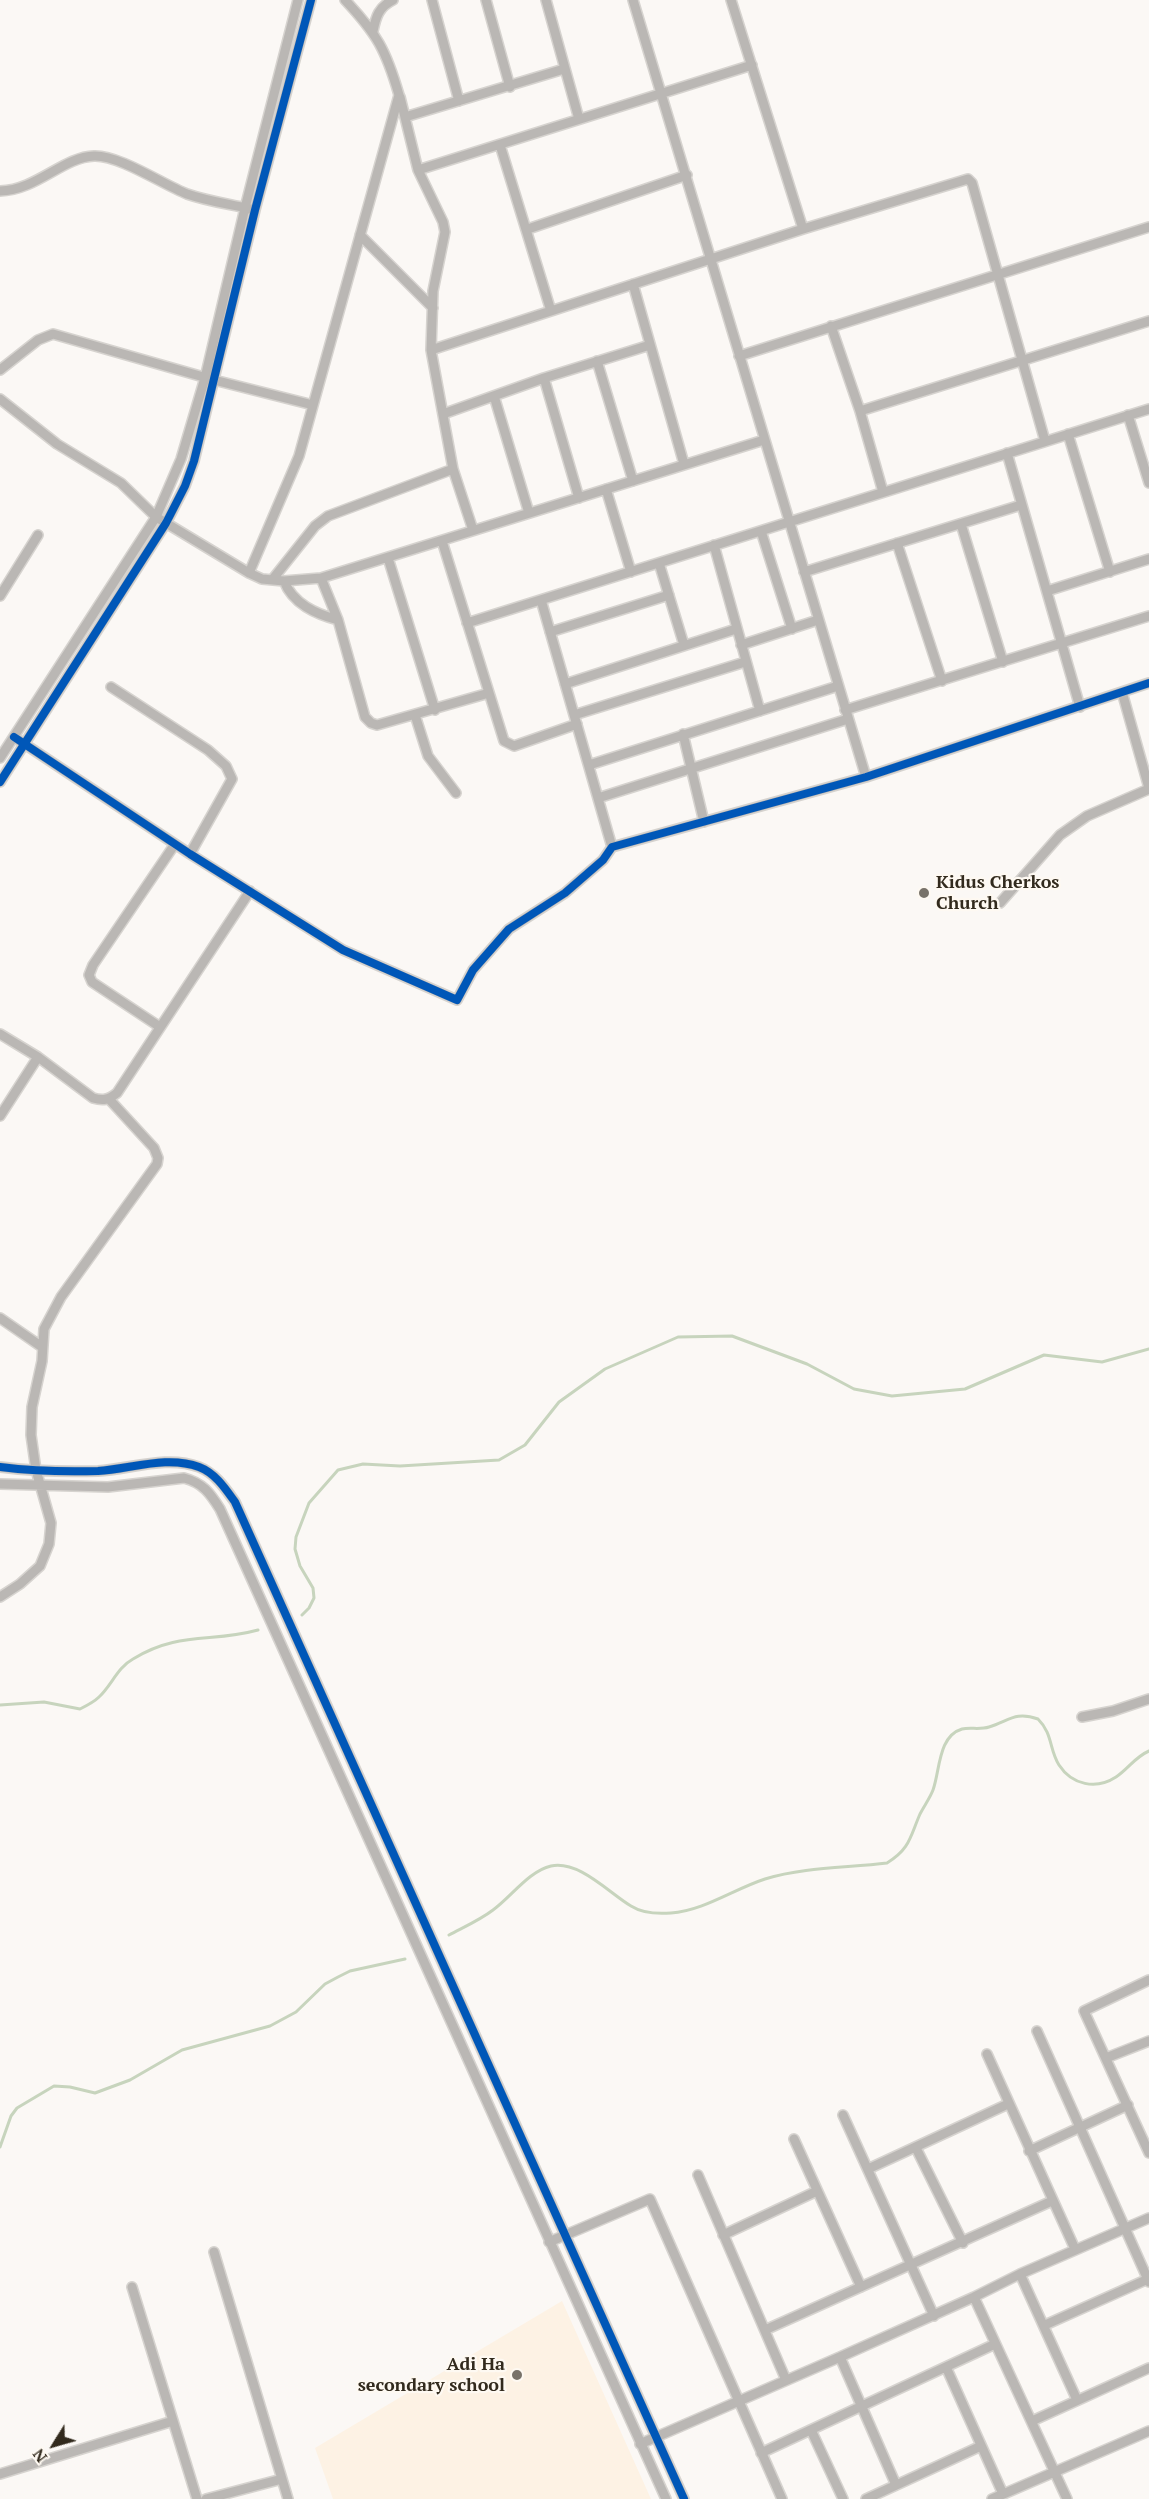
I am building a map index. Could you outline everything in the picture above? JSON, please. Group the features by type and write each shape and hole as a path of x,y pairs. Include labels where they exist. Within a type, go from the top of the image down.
{"street":[{"path":"0,782 166,523 185,486 194,461 245,208 298,0"},
{"path":"0,758 156,517 181,459 209,379 311,0"},
{"path":"345,0 373,31 389,62 418,170 443,222 445,232 433,291 431,350 453,469 473,530"},
{"path":"373,31 376,16 383,5 393,0"},
{"path":"432,0 459,101"},
{"path":"486,0 510,87"},
{"path":"546,0 579,119"},
{"path":"731,0 803,229"},
{"path":"636,1 710,259 866,777"},
{"path":"418,170 752,65"},
{"path":"405,117 564,69"},
{"path":"249,573 298,456 399,95"},
{"path":"273,98 284,100"},
{"path":"500,145 528,229 551,311"},
{"path":"0,191 24,188 80,159 93,156 108,158 186,193 255,210"},
{"path":"258,158 268,161"},
{"path":"528,229 687,176"},
{"path":"431,350 803,229 968,179 972,183 1045,441"},
{"path":"739,356 996,273 1149,227"},
{"path":"360,235 433,308"},
{"path":"633,284 684,464"},
{"path":"860,411 1149,321"},
{"path":"831,326 860,411 883,492"},
{"path":"0,370 38,340 53,334 209,379 313,405"},
{"path":"443,414 544,378 650,345"},
{"path":"597,361 633,481"},
{"path":"544,378 579,498"},
{"path":"494,396 529,513"},
{"path":"0,399 57,444 121,483 156,517 249,573 262,579 284,581 321,578 764,440"},
{"path":"467,623 1149,409"},
{"path":"1128,415 1147,467 1149,483"},
{"path":"1068,434 1110,572"},
{"path":"1007,453 1080,707"},
{"path":"181,459 194,461"},
{"path":"272,580 315,526 328,516 453,469"},
{"path":"606,489 631,572"},
{"path":"804,573 1021,505"},
{"path":"961,524 1003,662"},
{"path":"761,531 792,629"},
{"path":"0,596 38,535"},
{"path":"442,541 502,739 507,745 514,746 576,720 746,662"},
{"path":"897,543 942,681"},
{"path":"714,546 760,711"},
{"path":"387,558 435,710"},
{"path":"1047,591 1149,559"},
{"path":"659,563 684,645"},
{"path":"321,578 338,620 368,721 377,725 489,693"},
{"path":"284,581 287,590 308,609 318,615 338,620"},
{"path":"550,632 669,595"},
{"path":"541,600 612,847"},
{"path":"99,606 107,612"},
{"path":"598,798 691,769 942,681 1149,616"},
{"path":"741,645 818,620"},
{"path":"566,684 736,629"},
{"path":"61,664 71,671"},
{"path":"14,737 190,854 342,950 457,1000 473,969 509,929 565,892 603,860 612,847 866,777 1149,683"},
{"path":"589,765 838,686"},
{"path":"111,687 208,750 230,772 232,779 190,854"},
{"path":"1000,903 1060,835 1087,816 1149,788 1122,692"},
{"path":"415,715 428,756 456,793"},
{"path":"683,734 705,822"},
{"path":"160,1027 92,982 89,975 93,965 176,844"},
{"path":"0,1034 38,1057 93,1098 109,1100 117,1093 250,891"},
{"path":"0,1116 38,1057"},
{"path":"0,1597 20,1584 40,1566 49,1544 51,1523 36,1470 31,1435 32,1407 42,1361 44,1329 61,1297 157,1164 158,1158 154,1148 109,1100"},
{"path":"0,1318 42,1347"},
{"path":"0,1467 98,1471 170,1462 187,1463 215,1476 235,1502 684,2499"},
{"path":"0,1484 108,1487 184,1478 195,1481 210,1494 220,1509 666,2499"},
{"path":"1082,1717 1113,1711 1149,1699"},
{"path":"378,1858 391,1850"},
{"path":"1149,1980 1084,2011 1149,2152"},
{"path":"1036,2031 1148,2281 1045,2325"},
{"path":"1106,2058 1149,2041"},
{"path":"469,2060 483,2053"},
{"path":"987,2054 1075,2249"},
{"path":"868,2169 1008,2104"},
{"path":"1029,2151 1128,2105"},
{"path":"843,2115 934,2316"},
{"path":"794,2139 861,2287"},
{"path":"916,2148 963,2243"},
{"path":"698,2175 786,2380"},
{"path":"723,2235 817,2191"},
{"path":"549,2242 650,2199 782,2499"},
{"path":"765,2330 963,2243 1052,2201"},
{"path":"640,2444 934,2316 1020,2274 1149,2218"},
{"path":"214,2252 288,2499"},
{"path":"1020,2274 1077,2400"},
{"path":"132,2287 197,2499"},
{"path":"974,2297 1067,2499"},
{"path":"761,2453 995,2344"},
{"path":"840,2357 896,2485"},
{"path":"946,2367 1003,2494"},
{"path":"1032,2421 1149,2368"},
{"path":"0,2474 173,2421"},
{"path":"811,2430 843,2499"},
{"path":"992,2499 1149,2431"},
{"path":"866,2499 981,2446"},
{"path":"206,2499 282,2479"}],"shaded area":[{"name":"Adi Ha secondary school","path":"562,2301 651,2499 333,2499 315,2448"}],"waterway":[{"path":"302,1615 314,1598 313,1588 300,1566 295,1549 296,1537 309,1503 338,1470 363,1464 400,1466 499,1460 525,1445 559,1402 605,1369 678,1337 732,1336 807,1364 854,1389 892,1396 965,1389 1044,1355 1102,1362 1149,1349"},
{"path":"0,1705 44,1702 80,1709 99,1697 128,1662 150,1650 180,1641 258,1630"},
{"path":"449,1935 488,1914 535,1873 551,1866 562,1865 583,1873 635,1908 650,1913 666,1913 695,1908 753,1883 780,1875 887,1863 895,1858 908,1842 933,1790 944,1746 954,1733 962,1729 986,1728 1018,1716 1038,1719 1049,1736 1054,1753 1064,1772 1077,1781 1093,1784 1116,1777 1149,1751"},
{"path":"0,2147 11,2116 17,2108 54,2086 95,2093 130,2080 182,2050 270,2026 296,2012 325,1984 350,1971 405,1959"}],"cycle path":[{"path":"0,782 166,523 185,486 194,461 255,210 311,0"},
{"path":"14,737 190,854 343,950 457,1000 473,970 509,929 565,893 603,860 612,847 866,777 1149,683"},
{"path":"0,1467 98,1471 174,1462 199,1467 210,1473 235,1502 684,2499"}],"place":[{"name":"Kidus Cherkos Church","path":"924,893"},
{"name":"Adi Ha secondary school","path":"517,2375"}]}
